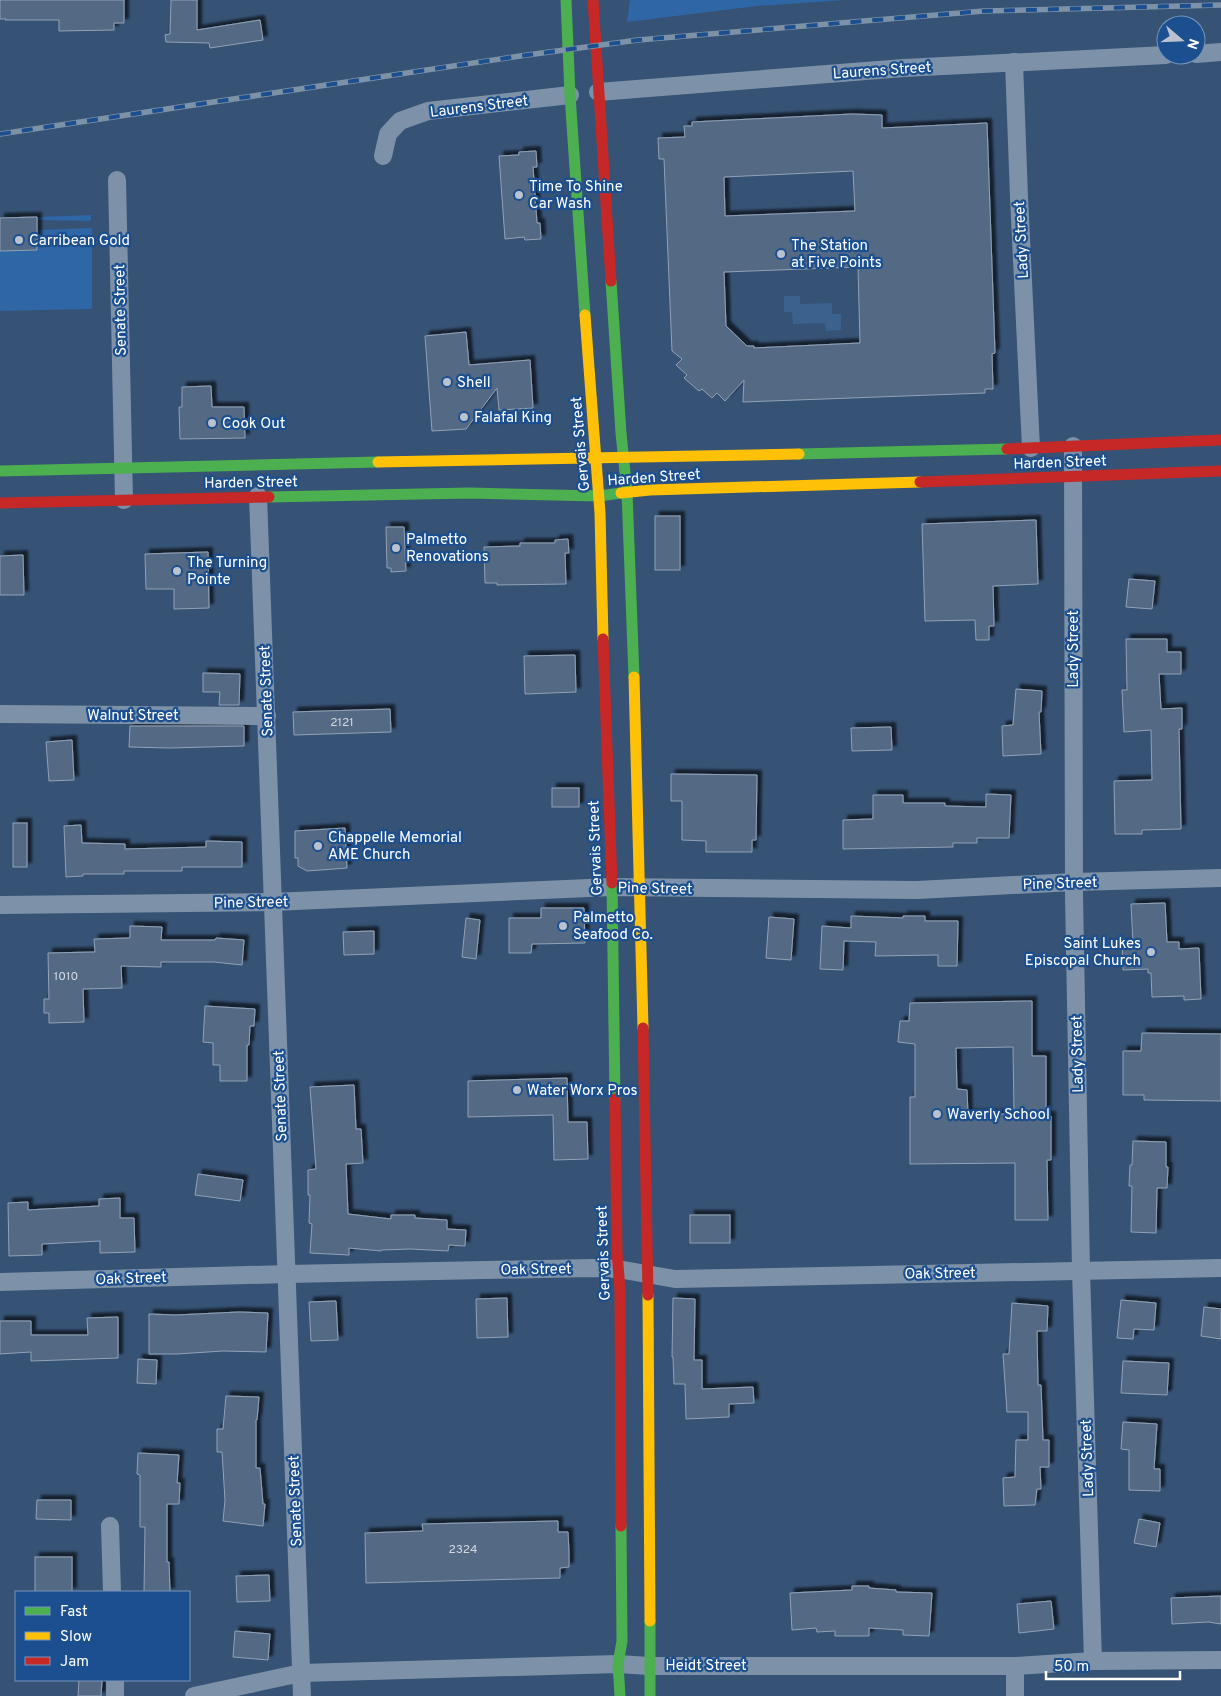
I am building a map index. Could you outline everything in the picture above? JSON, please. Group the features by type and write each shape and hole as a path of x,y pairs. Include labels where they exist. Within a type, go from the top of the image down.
{"main road":[{"name":"Gervais Street","path":"566,0 570,95 595,459 600,496 602,620 612,887 620,1299 622,1641 618,1664 620,1696"},
{"path":"594,0 598,92 632,604 647,1274 650,1696"},
{"name":"Harden Street","path":"0,471 1031,448 1221,440"},
{"name":"Harden Street","path":"0,503 258,496 470,493 600,496 650,490 1221,471"}],"street":[{"path":"1206,53 1221,52"},
{"name":"Laurens Street","path":"598,92 807,75 1156,55"},
{"name":"Lady Street","path":"1014,62 1031,448"},
{"name":"Laurens Street","path":"383,156 388,134 400,121 428,111 570,95"},
{"name":"Senate Street","path":"117,180 124,500"},
{"name":"Lady Street","path":"1073,446 1074,882 1081,1270 1093,1662"},
{"name":"Senate Street","path":"258,496 302,1696"},
{"name":"Walnut Street","path":"0,714 267,716"},
{"name":"Pine Street","path":"0,905 274,902 612,887 917,890 1074,882 1221,878"},
{"name":"Oak Street","path":"0,1282 287,1274 618,1269 675,1279 1221,1268"},
{"path":"110,1526 112,1591"},
{"name":"Heidt Street","path":"194,1696 301,1673 414,1669 618,1664 649,1666 1015,1666 1093,1662 1221,1660"},
{"path":"1014,1696 1015,1666"},
{"path":"115,1681 115,1696"}],"shaded area":[{"path":"630,0 846,0 757,6 627,22"},
{"path":"91,215 91,220 89,221 37,220 37,217"},
{"path":"92,228 92,309 0,311 0,251 37,250 37,230"},
{"path":"784,296 800,296 800,304 832,303 832,314 841,314 841,330 826,331 825,323 793,324 792,312 784,312"}],"building":[{"path":"0,0 124,0 124,23 114,23 114,30 59,31 59,20 0,19"},
{"path":"171,0 197,0 197,30 260,20 263,40 210,48 209,43 166,42 165,35 170,34"},
{"name":"The Station at Five Points","path":"852,114 882,115 882,128 987,123 995,353 992,354 993,389 985,389 985,393 743,402 744,380 725,401 717,393 712,398 702,389 699,391 684,378 687,375 676,365 682,359 672,351 664,159 659,159 658,138 685,137 684,126 692,126 692,122","holes":["853,171 855,211 725,216 724,177","858,267 860,343 754,348 754,346 747,346 726,326 724,272"]},
{"name":"Time To Shine Car Wash","path":"536,151 537,167 533,167 537,223 540,223 541,239 525,240 524,237 505,239 499,156 519,155 519,152"},
{"name":"Carribean Gold","path":"37,217 37,250 0,251 0,218"},
{"path":"466,332 469,365 530,360 533,408 499,410 497,388 466,429 432,431 425,336"},
{"name":"Cook Out","path":"211,386 212,407 244,407 245,438 180,439 179,407 182,407 182,387"},
{"path":"655,516 680,516 680,570 655,570"},
{"path":"1036,520 1038,584 993,586 994,626 989,626 989,640 976,640 975,620 925,621 922,524"},
{"name":"Palmetto Renovations","path":"386,527 404,527 406,571 391,572 391,568 387,568"},
{"path":"568,539 569,553 565,553 566,584 497,585 497,583 485,583 484,547 520,546 520,543 555,543 555,540"},
{"name":"The Turning Pointe","path":"208,552 209,608 174,609 174,589 146,589 145,554"},
{"path":"23,555 24,595 0,595 0,556"},
{"path":"1129,579 1155,581 1152,609 1126,607"},
{"path":"1126,639 1167,639 1167,652 1181,652 1181,674 1159,674 1161,709 1182,708 1182,729 1179,729 1181,829 1142,830 1142,834 1115,834 1114,781 1152,780 1151,730 1124,732 1122,690 1127,690"},
{"path":"575,655 576,692 525,694 524,656"},
{"path":"203,673 240,674 239,705 219,705 220,692 203,692"},
{"path":"1016,689 1042,691 1041,712 1039,712 1041,754 1003,756 1002,726 1013,725"},
{"path":"390,709 391,732 294,735 293,712"},
{"path":"130,726 244,726 244,746 129,747"},
{"path":"891,727 892,750 852,751 851,728"},
{"path":"72,740 74,780 49,781 46,742"},
{"path":"671,774 757,775 756,840 752,840 752,852 706,852 706,841 682,840 682,801 671,801"},
{"path":"552,788 579,788 579,807 552,807"},
{"path":"986,794 1011,795 1009,838 977,838 977,843 953,843 953,847 843,849 843,820 873,819 873,795 903,795 903,803 945,803 945,806 986,807"},
{"path":"13,823 27,823 27,867 13,867"},
{"path":"81,825 82,843 125,844 125,849 206,847 206,841 242,842 242,867 182,867 182,871 124,871 124,874 83,874 83,876 66,877 64,826"},
{"name":"Chappelle Memorial AME Church","path":"345,828 347,868 307,871 298,866 298,858 295,858 295,831"},
{"name":"Saint Lukes Episcopal Church","path":"1165,903 1167,942 1179,942 1179,949 1199,948 1201,999 1184,1000 1184,996 1152,997 1151,973 1148,973 1148,969 1123,970 1122,944 1133,943 1131,904"},
{"path":"541,908 584,908 585,943 532,944 531,953 509,953 509,918 541,918"},
{"path":"851,916 903,918 903,916 925,916 925,921 958,921 957,966 938,966 938,955 875,956 876,942 844,941 843,970 820,969 822,926 851,928"},
{"path":"769,917 794,919 791,960 766,958"},
{"path":"466,918 480,920 476,959 462,957"},
{"path":"130,926 162,927 161,940 215,940 216,938 244,940 242,965 214,962 161,962 161,967 121,966 122,988 83,989 84,1022 49,1023 49,1013 44,1013 44,999 49,999 48,953 95,952 94,939 130,938"},
{"path":"374,931 374,954 344,955 343,932"},
{"path":"1032,1001 1032,1056 1046,1056 1046,1116 1051,1116 1051,1160 1047,1160 1048,1220 1015,1220 1015,1163 910,1164 910,1097 915,1097 915,1044 898,1042 900,1021 909,1021 910,1003","holes":["1013,1047 1014,1114 968,1114 967,1090 957,1089 956,1048"]},
{"path":"205,1006 255,1009 254,1026 250,1026 249,1045 247,1045 247,1081 220,1081 220,1065 213,1065 213,1043 203,1042"},
{"path":"1142,1033 1221,1034 1221,1101 1144,1100 1144,1095 1123,1095 1123,1051 1141,1051"},
{"name":"Water Worx Pros","path":"567,1078 568,1122 587,1122 588,1159 554,1160 553,1115 468,1117 468,1081"},
{"path":"354,1085 356,1129 361,1129 363,1163 346,1164 348,1214 391,1219 391,1215 415,1215 415,1218 447,1220 447,1229 466,1230 465,1246 449,1245 448,1251 411,1249 381,1251 349,1248 349,1255 310,1253 312,1224 309,1223 310,1195 308,1195 308,1170 316,1169 310,1087"},
{"path":"1133,1141 1166,1142 1167,1188 1157,1188 1156,1233 1131,1232 1132,1186 1129,1186"},
{"path":"198,1174 243,1180 240,1201 195,1195"},
{"path":"120,1198 120,1218 134,1218 135,1252 100,1253 100,1241 42,1244 42,1255 9,1256 8,1203 28,1202 28,1210 99,1206 99,1199"},
{"path":"690,1215 730,1215 730,1243 690,1243"},
{"path":"507,1298 508,1337 477,1338 476,1299"},
{"path":"673,1298 695,1299 694,1360 702,1360 702,1389 753,1387 754,1403 729,1404 729,1417 686,1419 685,1384 674,1384 672,1357"},
{"path":"1121,1300 1156,1303 1154,1330 1134,1329 1133,1339 1117,1338"},
{"path":"336,1301 338,1340 311,1341 309,1302"},
{"path":"1012,1303 1048,1306 1047,1331 1037,1331 1038,1385 1041,1385 1043,1440 1049,1440 1049,1467 1040,1467 1041,1489 1037,1489 1035,1505 1004,1506 1003,1478 1015,1477 1016,1440 1028,1440 1028,1412 1007,1412 1003,1354 1009,1354"},
{"path":"1204,1307 1221,1309 1221,1339 1201,1336"},
{"path":"239,1312 268,1313 266,1352 223,1351 149,1354 149,1314 176,1315"},
{"path":"118,1317 118,1358 31,1361 31,1352 0,1354 0,1321 31,1321 31,1335 88,1335 87,1318"},
{"path":"138,1359 157,1360 156,1384 137,1383"},
{"path":"1123,1361 1169,1363 1167,1395 1121,1393"},
{"path":"226,1396 259,1397 256,1420 256,1468 260,1468 263,1504 265,1504 263,1526 223,1521 225,1500 222,1452 217,1452 217,1429 223,1429"},
{"path":"1123,1422 1157,1424 1154,1469 1160,1469 1160,1491 1129,1490 1129,1450 1121,1449"},
{"path":"138,1453 179,1455 177,1483 180,1483 179,1504 167,1504 167,1562 169,1562 170,1591 144,1591 145,1527 140,1527 140,1475 137,1474"},
{"path":"37,1500 71,1500 71,1520 36,1519"},
{"path":"1139,1519 1160,1523 1156,1547 1134,1543"},
{"path":"558,1521 558,1532 568,1532 569,1553 569,1567 560,1568 560,1578 366,1583 365,1533 423,1531 422,1524"},
{"path":"35,1557 72,1557 72,1591 35,1591"},
{"path":"269,1575 270,1601 237,1602 236,1576"},
{"path":"852,1586 869,1586 869,1588 896,1590 896,1592 932,1593 929,1636 903,1635 903,1630 869,1628 869,1636 835,1636 835,1631 817,1632 816,1628 792,1630 790,1593 852,1590"},
{"path":"1221,1596 1221,1624 1208,1622 1172,1624 1171,1598"},
{"path":"1051,1601 1054,1629 1019,1633 1017,1604"},
{"path":"235,1631 270,1634 268,1660 233,1657"},
{"path":"79,1681 102,1681 101,1696 78,1696"}],"railway":[{"path":"0,134 638,40 984,11 1221,5"}],"traffic: fast":[{"path":"566,0 570,95 585,315"},
{"path":"611,281 621,433 627,492 634,677"},
{"path":"799,454 1007,449"},
{"path":"0,471 378,462"},
{"path":"269,497 470,493 599,496 621,493"},
{"path":"612,883 615,1099"},
{"path":"620,1696 618,1664 622,1641 621,1526"},
{"path":"650,1621 650,1696"}],"traffic: slow":[{"path":"585,315 600,513 603,639"},
{"path":"378,462 799,454"},
{"path":"621,493 650,490 920,482"},
{"path":"634,677 643,1028"},
{"path":"648,1295 650,1621"}],"traffic: jam":[{"path":"593,0 611,281"},
{"path":"1007,449 1221,440"},
{"path":"920,482 1221,471"},
{"path":"0,503 269,497"},
{"path":"603,639 612,883"},
{"path":"643,1028 648,1295"},
{"path":"615,1099 617,1252 620,1290 621,1526"}],"place":[{"name":"Time To Shine Car Wash","path":"519,195"},
{"name":"Carribean Gold","path":"19,240"},
{"name":"The Station at Five Points","path":"781,254"},
{"name":"Shell","path":"447,382"},
{"name":"Falafal King","path":"464,417"},
{"name":"Cook Out","path":"212,423"},
{"name":"Palmetto Renovations","path":"396,548"},
{"name":"The Turning Pointe","path":"177,571"},
{"name":"Chappelle Memorial AME Church","path":"318,846"},
{"name":"Palmetto Seafood Co.","path":"563,926"},
{"name":"Saint Lukes Episcopal Church","path":"1151,952"},
{"name":"Water Worx Pros","path":"517,1090"},
{"name":"Waverly School","path":"937,1114"}]}
